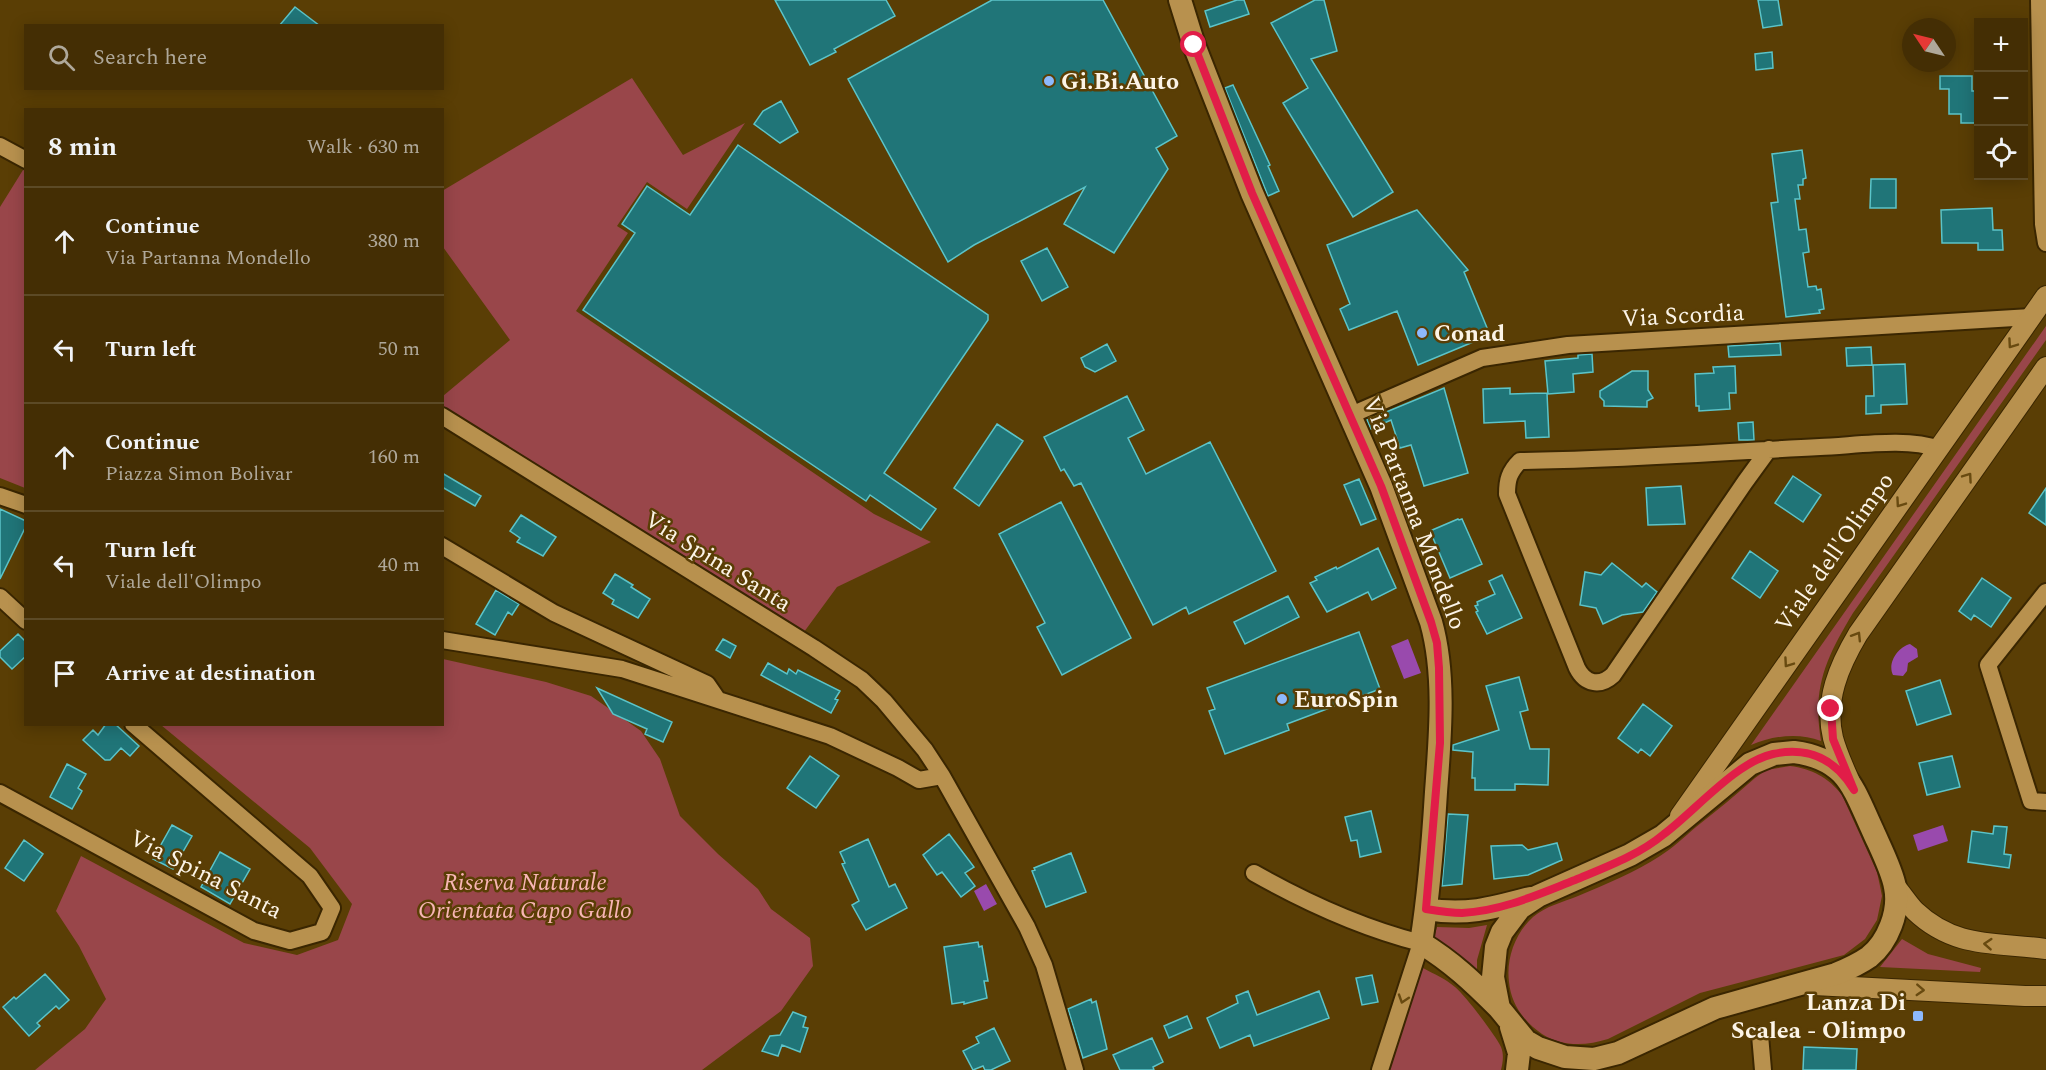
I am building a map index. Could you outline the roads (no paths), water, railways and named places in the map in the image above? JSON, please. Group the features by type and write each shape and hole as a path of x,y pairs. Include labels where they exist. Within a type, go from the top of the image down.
{"main road":[{"name":"Via Partanna Mondello","path":"1180,0 1194,45 1252,193 1381,486 1437,643 1440,743 1421,943"},
{"path":"1426,909 1446,912 1479,911 1538,896 1601,869 1663,836 1736,773 1774,754 1794,752 1811,754 1822,758 1838,769 1854,790 1895,886 1897,902 1894,918 1880,945 1871,955 1855,966 1836,974 1715,1008 1618,1053 1588,1070"},
{"path":"1517,1070 1519,1053 1504,1015 1493,976 1496,947 1510,919 1520,908 1538,896"},
{"path":"1421,943 1468,976 1526,1041 1551,1053 1578,1059 1594,1059 1618,1053"}],"street":[{"path":"2039,0 2043,224 2046,243"},
{"path":"0,146 24,159"},
{"name":"Viale dell'Olimpo","path":"1663,836 1681,815 2046,296"},
{"name":"Via Scordia","path":"1351,415 1482,358 1504,354 1568,345 2031,317"},
{"path":"1854,790 1833,739 1831,723 1833,693 1845,656 1858,634 2046,367"},
{"name":"Via Spina Santa","path":"444,417 814,648 862,680 903,722 926,750 942,776 1036,946 1044,965 1070,1069"},
{"path":"1769,449 1744,482 1613,675 1603,682 1596,683 1584,679 1577,668 1507,494 1507,481 1511,470 1520,461 1585,461 1769,449 1903,443 1927,445 1938,449"},
{"path":"0,496 24,504"},
{"path":"444,547 554,613 707,684 718,700"},
{"path":"2046,592 1988,666 2031,801 2046,802"},
{"path":"0,597 24,619"},
{"path":"444,640 622,669 830,736 919,780 942,776"},
{"name":"Via Spina Santa","path":"0,793 254,931 290,941 322,932 332,909 310,876 135,726"},
{"path":"1254,873 1289,893 1343,917 1421,943"},
{"path":"1895,886 1914,910 1940,930 1958,938 1976,943 2042,947"},
{"name":"Via Partanna Mondello","path":"1380,1070 1421,943"},
{"path":"1799,985 1841,985 2046,997"},
{"path":"1760,1035 1763,1070"}],"place":[{"name":"Gi.Bi.Auto","path":"1049,81"},
{"name":"Conad","path":"1422,333"},
{"name":"EuroSpin","path":"1282,699"},
{"name":"Lanza Di Scalea - Olimpo","path":"1918,1016"}],"park label":[{"name":"Riserva Naturale Orientata Capo Gallo","path":"525,896"}]}
